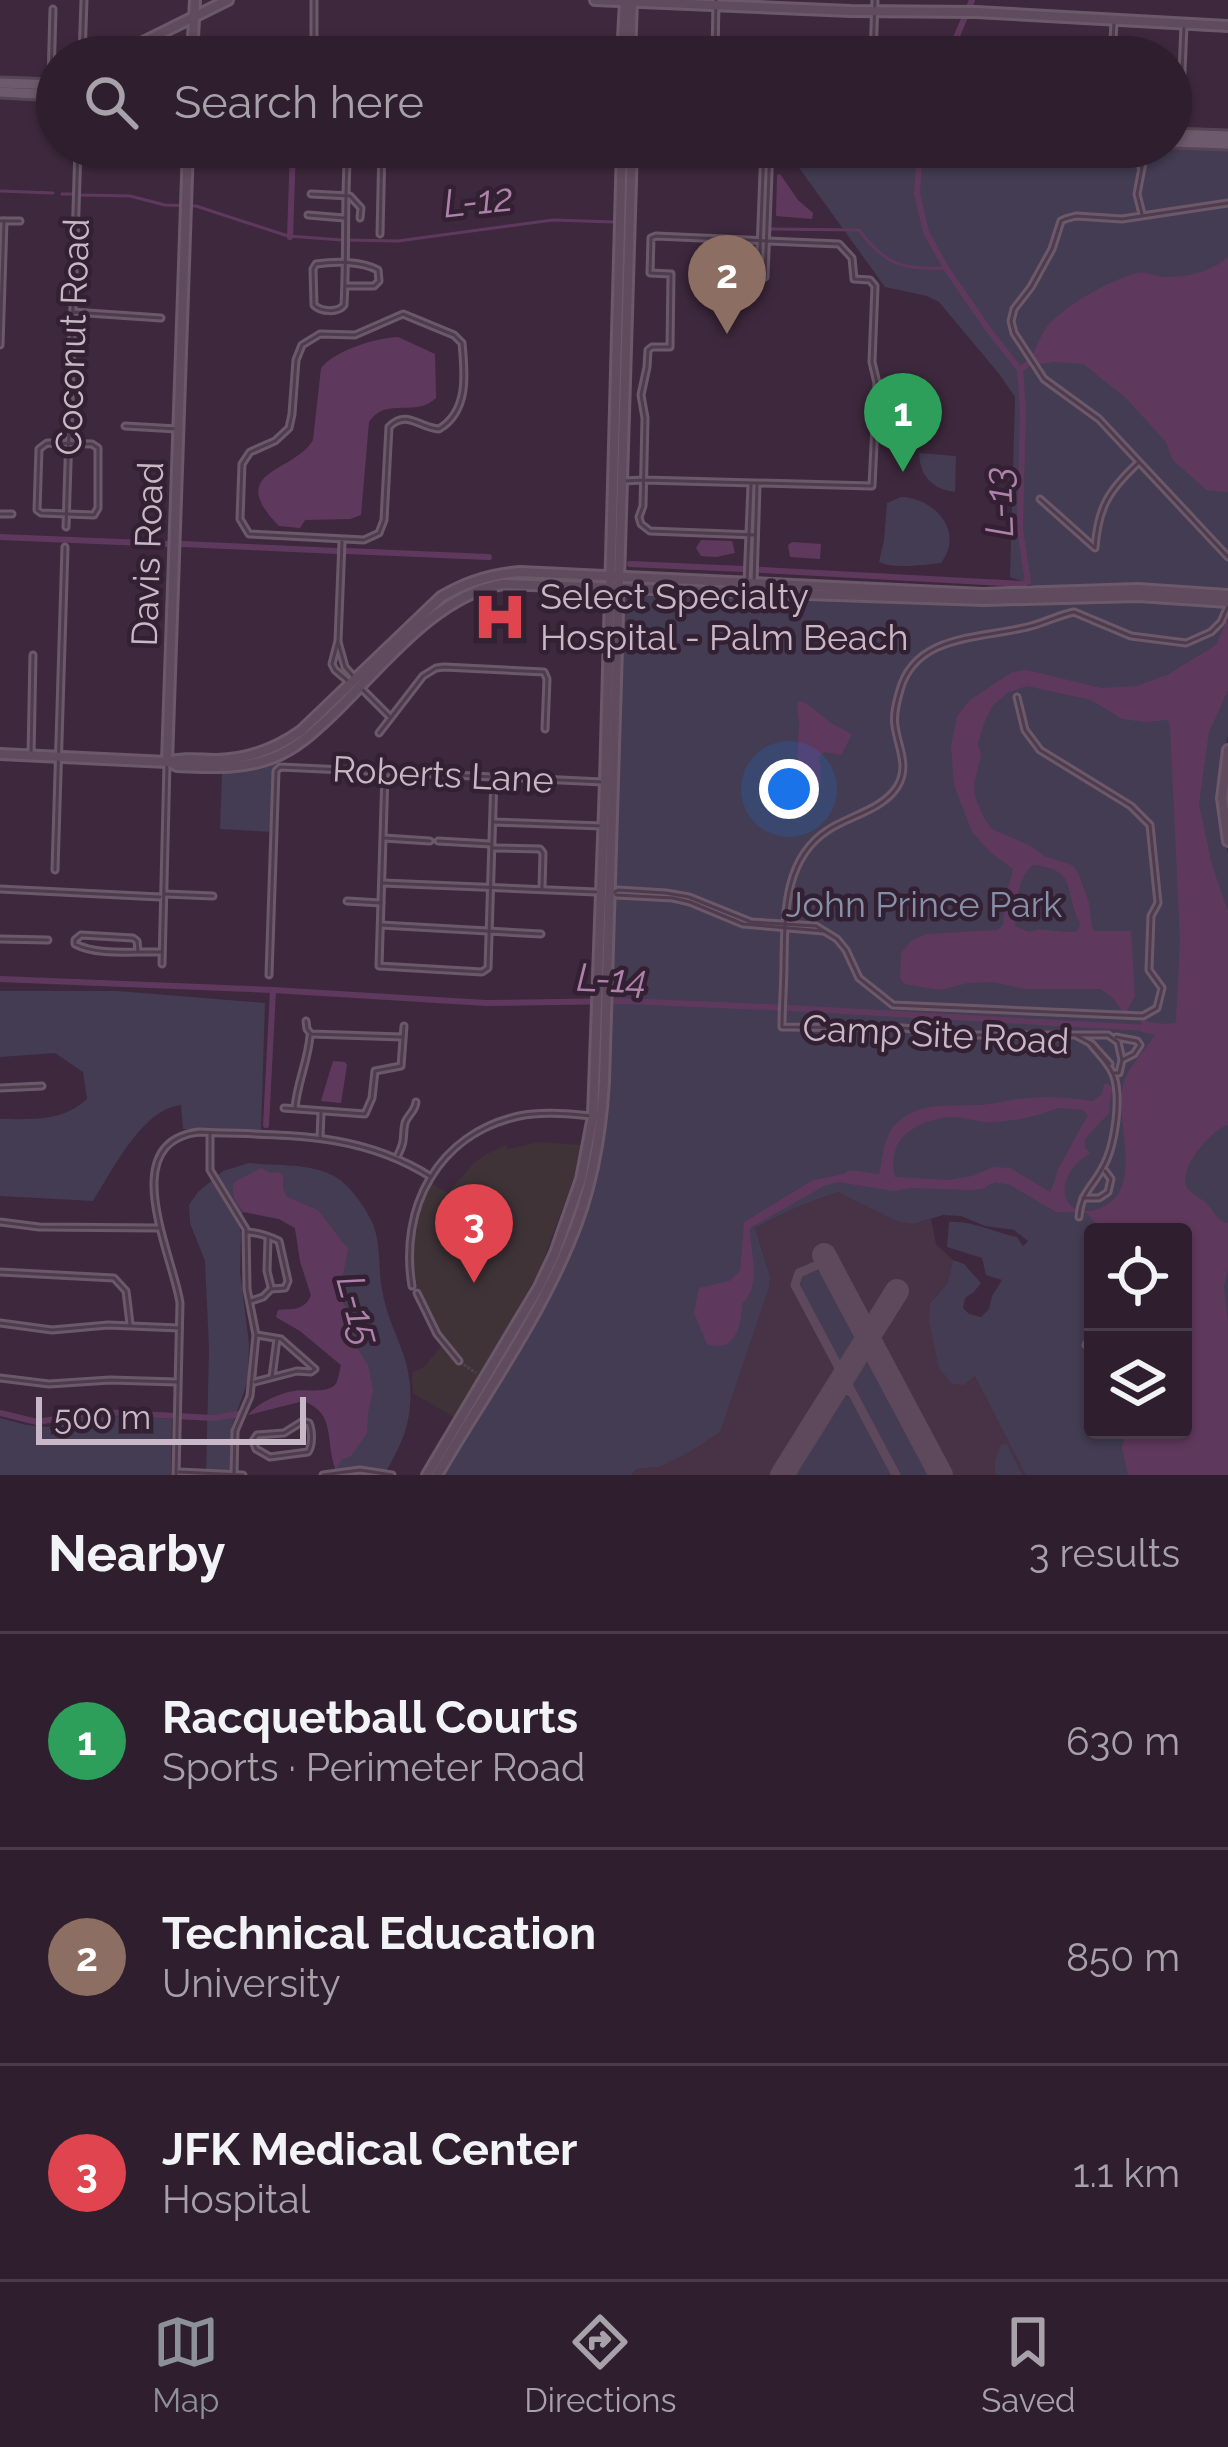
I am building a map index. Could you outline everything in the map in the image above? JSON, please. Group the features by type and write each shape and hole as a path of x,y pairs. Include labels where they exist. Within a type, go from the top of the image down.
{"main road":[{"path":"0,86 36,89"},
{"path":"1192,139 1228,140"}],"street":[{"path":"83,36 84,0"},
{"path":"194,36 196,0"},
{"path":"155,36 228,0"},
{"path":"314,0 314,36"},
{"path":"595,0 960,11 1228,26"},
{"path":"874,36 875,0"},
{"path":"627,36 628,1"},
{"path":"715,36 716,3"},
{"path":"53,10 54,36"},
{"path":"1113,36 1114,21"},
{"path":"1184,24 1184,36"},
{"name":"Coconut Road","path":"66,526 77,168"},
{"name":"Davis Road","path":"162,964 188,168"},
{"path":"345,286 374,286 378,270 345,263 316,264 313,303 317,308 338,310 344,304 345,286 345,263 346,218 346,195 347,168"},
{"path":"380,234 382,168"},
{"path":"608,892 604,826 609,782 622,168"},
{"path":"436,1475 545,1293 571,1240 584,1202 597,1116 631,168"},
{"path":"762,276 766,168"},
{"path":"1141,168 1137,194 1142,215"},
{"path":"311,194 346,195 361,208 360,218"},
{"path":"1228,203 1122,219 1076,216 1061,221 1052,249 1011,315 1014,333 1044,379 1099,419 1228,556"},
{"path":"308,215 346,218"},
{"path":"0,345 2,221 20,221"},
{"path":"621,481 643,481 754,483 872,486 875,286 869,280 854,279 852,258 836,243 651,238 650,273 671,274 670,347 648,350 641,394 646,418 643,481 644,506 639,520 647,530 752,534"},
{"path":"73,312 161,318"},
{"path":"408,315 462,343 460,410 439,429 405,418 393,423 387,434 379,533 370,539 342,539 249,534 240,519 242,464 250,452 275,441 289,428 296,360 307,340 320,334 355,335 408,315"},
{"path":"125,426 179,429"},
{"path":"69,444 96,446 99,451 96,513 89,516 39,512 36,505 39,448 69,444"},
{"path":"1040,499 1095,548 1108,496 1139,462"},
{"path":"750,585 754,483"},
{"path":"0,514 11,514"},
{"path":"342,539 333,667 356,683"},
{"path":"56,870 65,547"},
{"path":"0,754 167,761 279,751 438,612 474,591 513,583 750,585 983,600 1138,596 1227,600 1221,622 1186,643 1131,636 1074,612 1032,626 949,642 919,657 905,675 896,703 901,779 890,796 822,834 808,847 787,892 785,926"},
{"path":"338,641 344,667 390,717"},
{"path":"31,755 33,655"},
{"path":"380,733 423,676 436,668 546,675 545,729"},
{"path":"382,884 673,898 751,922 811,925 826,931 846,950 860,978 893,1006 1143,1016 1157,1008 1162,988 1149,970 1151,916 1158,903 1150,824 1131,806 1040,750 1025,730 1017,697"},
{"path":"1228,750 1224,824 1228,842"},
{"name":"Roberts Lane","path":"269,975 276,771 280,767 609,782"},
{"path":"385,772 379,966 486,971 494,777"},
{"path":"493,822 604,826"},
{"path":"383,838 430,841"},
{"path":"438,842 540,849 542,890"},
{"path":"0,889 213,896"},
{"path":"347,901 381,903"},
{"path":"380,925 541,934"},
{"name":"Camp Site Road","path":"785,926 782,1027 1075,1036 1089,1042 1114,1071 1116,1094 1111,1149 1081,1201"},
{"path":"138,951 133,938 81,935 75,940 81,949 162,952"},
{"path":"0,939 48,940"},
{"path":"295,1109 296,1090 308,1060 306,1021"},
{"path":"284,1108 364,1114 372,1098 375,1071 401,1066 404,1026"},
{"path":"310,1034 404,1037"},
{"path":"1075,1036 1140,1043 1114,1071"},
{"path":"1089,1042 1096,1036"},
{"path":"1114,1037 1122,1060"},
{"path":"0,1088 42,1086"},
{"path":"398,1157 416,1102"},
{"path":"320,1138 321,1111"},
{"path":"412,1286 410,1237 418,1205 431,1177 450,1154 481,1131 508,1119 542,1114 597,1116"},
{"path":"427,1475 538,1287 565,1231 597,1116"},
{"path":"210,1133 210,1170 246,1232 246,1273 256,1335 248,1402 236,1425 234,1474"},
{"path":"244,1475 177,1473 181,1328 176,1278 160,1228 155,1175 166,1147 187,1134 320,1138 364,1145 398,1157 431,1177"},
{"path":"1079,1217 1081,1201 1108,1192 1111,1179 1102,1169"},
{"path":"0,1222 160,1228"},
{"path":"545,1293 565,1245 565,1231"},
{"path":"246,1232 278,1240 288,1281 285,1288 271,1289 263,1298 250,1301"},
{"path":"268,1238 271,1289"},
{"path":"0,1272 114,1278 126,1292 130,1326"},
{"path":"417,1293 431,1324 459,1361"},
{"path":"0,1323 52,1330 181,1328"},
{"path":"252,1383 315,1369 277,1337 256,1335"},
{"path":"272,1378 277,1337"},
{"path":"463,1431 484,1390 482,1376"},
{"path":"0,1378 49,1384 110,1379 179,1382"},
{"path":"303,1420 310,1425 311,1445 303,1454 268,1457 258,1451 254,1439 261,1432 286,1432 303,1420"},
{"path":"323,1475 360,1470 392,1475"}],"shaded area":[{"path":"780,174 813,213 812,219 776,216"},
{"path":"1228,257 1228,492 1206,490 1172,459 1166,442 1125,397 1083,364 1039,364 1033,354 1053,320 1101,288 1137,273 1191,275"},
{"path":"398,337 435,354 436,398 419,407 384,410 369,422 361,515 305,520 300,528 279,526 258,494 268,474 313,440 321,368 356,346"},
{"path":"701,540 732,541 735,553 701,556 696,548"},
{"path":"792,542 821,544 820,559 790,557"},
{"path":"1228,618 1228,690 1209,732 1199,804 1228,912 1228,1125 1198,1150 1185,1177 1189,1191 1228,1223 1224,1287 1228,1475 1128,1475 1122,1448 1124,1439 1192,1439 1192,1223 1095,1223 1087,1213 1056,1212 1010,1185 995,1182 982,1189 893,1191 838,1182 750,1228 754,1277 738,1329 725,1345 707,1344 694,1313 699,1288 729,1281 740,1271 744,1222 813,1180 849,1170 879,1174 889,1134 917,1110 1036,1097 1093,1101 1108,1084 1112,1088 1109,1113 1085,1139 1090,1153 1076,1165 1065,1188 1066,1198 1081,1211 1106,1205 1117,1195 1125,1166 1124,1082 1155,1035 1141,1032 1141,1020 1176,1023 1180,940 1168,720 1122,719 1091,700 1027,686 993,705 978,744 981,755 975,797 992,829 1072,865 1096,931 1131,931 1135,996 1127,1011 1100,989 1025,989 993,982 940,990 904,984 901,953 912,940 927,934 997,930 1003,925 1013,869 972,832 954,785 951,746 957,716 970,700 1012,672 1027,670 1101,688 1137,686 1167,675 1216,645","holes":["1033,865 1054,870 1068,885 1080,922 1078,931 1029,932 1015,926 1020,885 1027,871","1058,1108 1083,1110 1088,1116 1050,1192 1010,1168 993,1167 948,1180 895,1177 899,1142 927,1122 952,1117 1008,1121"]},
{"path":"799,701 852,734 841,755 825,752 819,757 818,803 802,801 796,794"},
{"path":"333,1061 347,1065 341,1103 321,1101"},
{"path":"538,1142 580,1145 574,1177 539,1272 455,1418 413,1393 412,1373 425,1366 443,1344 413,1288 417,1286 416,1227 424,1200 432,1184 448,1193 485,1155 505,1145 508,1149"},
{"path":"261,1168 279,1172 287,1197 318,1210 348,1249 342,1280 335,1287 348,1312 353,1341 368,1365 373,1390 367,1433 336,1470 326,1421 314,1407 303,1401 248,1415 281,1394 331,1388 341,1365 276,1317 278,1310 301,1307 311,1295 295,1228 279,1219 244,1212 234,1198 234,1182"},
{"path":"838,1192 914,1224 931,1219 936,1244 953,1260 947,1284 930,1303 975,1375 1027,1475 632,1475 636,1469 659,1467 770,1276 755,1228"}],"green space":[{"path":"1192,147 1228,148 1228,590 1154,584 1039,588 1010,577 1015,397 939,302 885,287 799,168 1192,168"},
{"path":"919,453 956,456 955,492 929,480"},
{"path":"901,497 925,503 943,519 950,540 941,563 900,566 879,562 887,503"},
{"name":"John Prince Park","path":"631,592 977,605 1228,605 1228,735 1219,813 1228,853 1228,1475 1026,1475 975,1376 964,1385 952,1384 939,1368 929,1322 930,1303 947,1284 953,1260 964,1264 981,1283 965,1298 963,1308 969,1314 981,1317 989,1309 1002,1280 986,1275 982,1258 947,1247 949,1222 1017,1237 1023,1246 1028,1241 1014,1230 961,1216 943,1215 914,1224 897,1221 838,1192 755,1228 769,1287 720,1432 659,1467 636,1469 632,1475 444,1475 547,1299 569,1253 600,1157 608,1105 626,599"},
{"path":"275,761 272,832 220,829 222,772"},
{"path":"0,991 118,991 265,1003 261,1132 183,1129 181,1105 167,1109 141,1129 93,1201 0,1196 0,1119 57,1115 87,1099 83,1072 55,1053 0,1057"},
{"path":"249,1163 302,1167 332,1175 356,1196 373,1224 385,1305 405,1358 410,1388 404,1434 384,1475 337,1475 324,1416 311,1404 303,1401 248,1415 281,1394 331,1388 341,1365 276,1317 278,1310 301,1307 311,1296 295,1228 279,1219 244,1212 237,1218 248,1380 232,1426 230,1475 206,1475 205,1261 190,1223 189,1205 223,1171"},
{"path":"815,1270 826,1276 859,1339 846,1361 841,1362 800,1286 804,1275"},
{"path":"865,1353 931,1475 900,1475 852,1384"},
{"path":"841,1395 851,1398 892,1475 789,1475"},
{"path":"0,1418 48,1427 83,1418 172,1419 171,1475 0,1475"},
{"path":"1007,1444 1022,1475 996,1475 998,1452"}],"waterway":[{"path":"957,36 972,0"},
{"path":"290,237 292,168"},
{"name":"L-13","path":"761,570 1028,582 1020,529 1020,370 946,268 926,232 917,193 919,168"},
{"name":"L-12","path":"0,191 53,193"},
{"name":"L-12","path":"62,194 74,194"},
{"name":"L-12","path":"80,195 130,196 165,205 196,206 288,236 342,240"},
{"name":"L-12","path":"348,240 398,241 553,220 614,222"},
{"name":"L-12","path":"771,229 859,230 896,263 946,268"},
{"path":"1020,370 1035,358"},
{"name":"L-13","path":"0,537 169,544"},
{"name":"L-13","path":"182,544 337,551"},
{"name":"L-13","path":"347,551 489,557"},
{"name":"L-13","path":"630,564 743,569"},
{"name":"L-14","path":"0,979 486,1003 623,1001 790,1008 1147,1028"},
{"name":"L-15","path":"266,1125 273,990"},
{"name":"L-15","path":"0,1413 37,1422 100,1412 214,1418 239,1414"}],"taxiway":[{"path":"827,1261 799,1273 795,1285 896,1475"},
{"path":"832,1394 842,1388 852,1393"}],"runway":[{"path":"824,1255 941,1475"},
{"path":"782,1475 897,1291"}],"tunnel":[{"path":"460,1362 476,1373"}],"place":[{"name":"Technical Education","path":"727,334"},
{"name":"Racquetball Courts","path":"903,472"},
{"name":"Select Specialty Hospital - Palm Beach","path":"500,617"},
{"name":"JFK Medical Center","path":"474,1283"}]}
